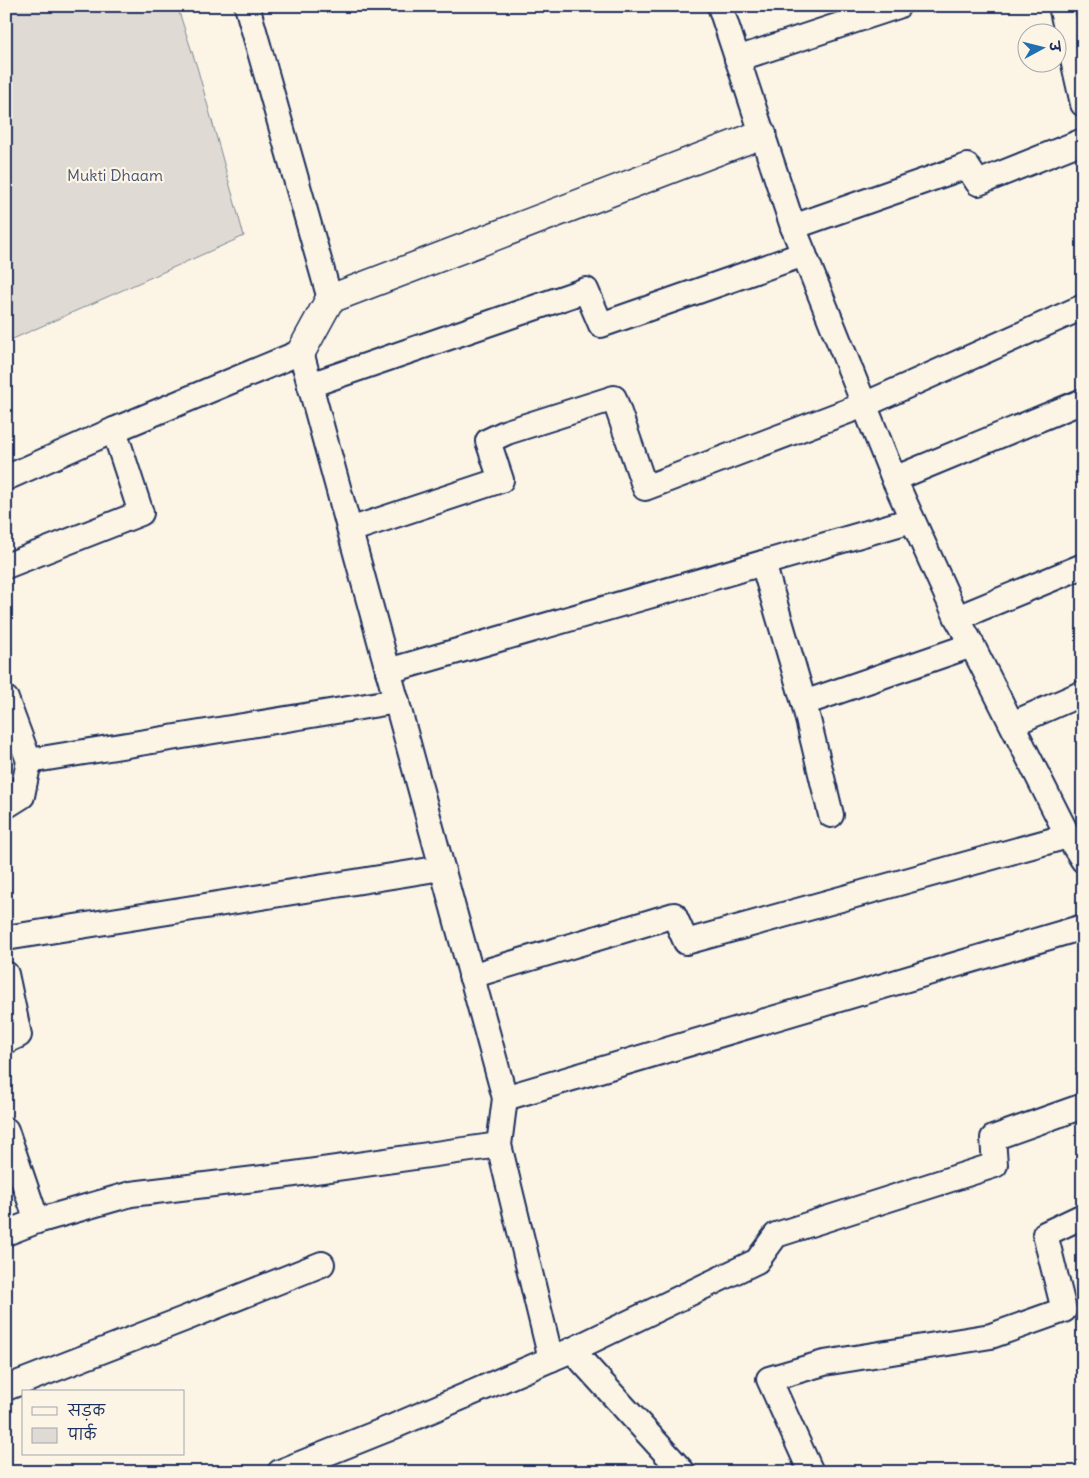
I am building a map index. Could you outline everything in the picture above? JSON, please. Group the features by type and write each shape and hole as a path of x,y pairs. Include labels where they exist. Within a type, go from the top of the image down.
{"street":[{"path":"247,6 330,299"},
{"path":"720,6 793,227 894,479 957,618 1068,836 1083,860"},
{"path":"737,59 898,6"},
{"path":"1061,6 1083,104"},
{"path":"6,478 114,430 301,352 330,299 762,134"},
{"path":"793,227 967,166 978,183 1083,141"},
{"path":"310,385 586,290 601,325 804,254"},
{"path":"350,530 500,480 488,441 507,432 614,398 645,488 864,405 1083,307"},
{"path":"301,352 505,1098 499,1146 561,1354 683,1472"},
{"path":"894,479 1083,400"},
{"path":"6,566 141,513 114,430"},
{"path":"388,671 912,520"},
{"path":"763,563 804,703 831,815"},
{"path":"957,618 1083,566"},
{"path":"804,703 972,645"},
{"path":"1012,724 1083,693"},
{"path":"6,699 29,762 22,796 6,806"},
{"path":"29,762 397,700"},
{"path":"471,976 674,915 686,942 1068,836"},
{"path":"6,938 442,868"},
{"path":"505,1098 1083,927"},
{"path":"6,974 19,1035 6,1041"},
{"path":"280,1472 390,1428 561,1354 757,1261 776,1234 995,1165 993,1138 1083,1106"},
{"path":"6,1130 37,1221"},
{"path":"6,1232 37,1221 131,1194 499,1146"},
{"path":"811,1472 769,1379 824,1363 992,1336 1064,1310 1044,1234 1083,1216"},
{"path":"6,1388 322,1264"}],"green space":[{"name":"Mukti Dhaam","path":"6,6 177,6 197,67 244,236 6,342"}]}
